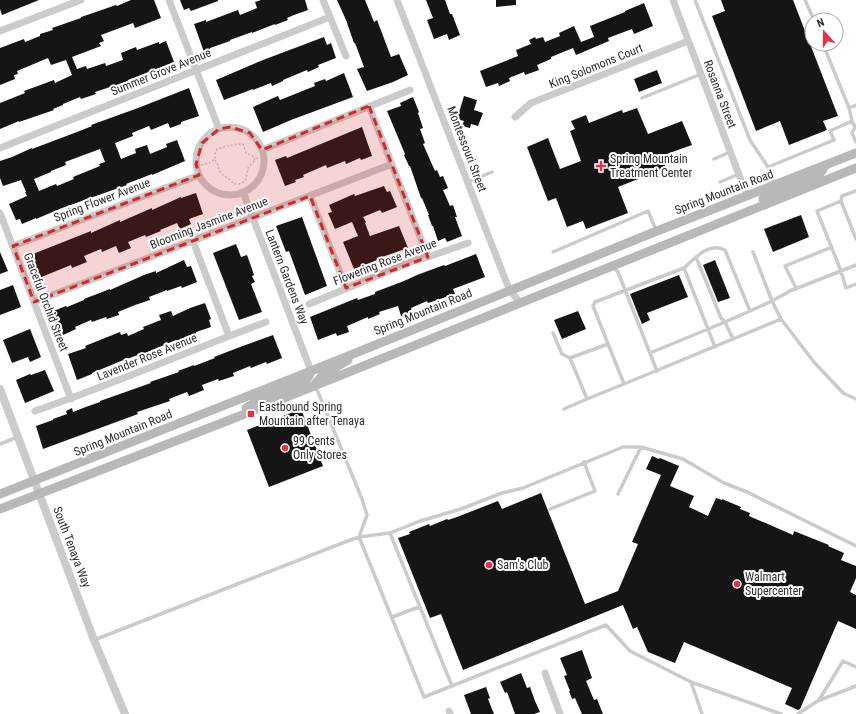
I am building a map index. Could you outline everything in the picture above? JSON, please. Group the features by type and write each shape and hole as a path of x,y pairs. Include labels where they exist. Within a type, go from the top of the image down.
{"main road":[{"name":"Spring Mountain Road","path":"0,494 311,371 656,231 856,153"},
{"path":"739,216 740,212 745,206 819,175 826,165"},
{"path":"0,509 227,421 856,168"},
{"path":"314,386 322,376 375,344"},
{"path":"227,421 259,400 306,380 311,371"}],"street":[{"path":"0,31 81,0"},
{"path":"169,0 219,129"},
{"path":"323,0 346,56"},
{"name":"Montessouri Street","path":"397,0 510,290 520,303"},
{"name":"Rosanna Street","path":"673,0 747,196"},
{"name":"Summer Grove Avenue","path":"0,148 330,17"},
{"name":"King Solomons Court","path":"515,117 531,104 688,41"},
{"path":"263,153 369,106 410,90"},
{"path":"369,106 428,257"},
{"path":"230,127 240,128 250,133 257,140 263,153 263,170 259,179 243,192 223,194 213,190 205,184 199,175 197,153 202,142 209,134 219,129 230,127"},
{"name":"Blooming Jasmine Avenue","path":"34,302 392,164"},
{"name":"Spring Flower Avenue","path":"13,246 199,175"},
{"name":"Lantern Gardens Way","path":"243,192 311,371"},
{"path":"310,196 346,288"},
{"name":"Graceful Orchid Street","path":"0,213 71,399"},
{"path":"192,241 229,336"},
{"name":"Flowering Rose Avenue","path":"309,304 416,260 468,243"},
{"name":"Lavender Rose Avenue","path":"35,411 71,399 266,322"},
{"name":"South Tenaya Way","path":"0,388 94,640 125,714"},
{"path":"545,673 560,714"}],"lane":[{"path":"695,0 750,140 768,167 775,185"},
{"path":"805,0 810,12"},
{"path":"826,52 849,108 852,121 856,127 852,133 856,142"},
{"path":"642,98 701,74"},
{"path":"849,108 856,105"},
{"path":"768,167 834,140 830,131 852,121"},
{"path":"714,159 731,152"},
{"path":"468,182 492,172"},
{"path":"720,182 739,174"},
{"path":"856,191 842,196 841,202 856,239"},
{"path":"841,202 817,211 832,247 846,288 856,284"},
{"path":"553,252 648,211 656,231"},
{"path":"624,384 593,306 594,304 684,268 702,251 720,247 725,250 750,311"},
{"path":"796,288 785,266 832,247"},
{"path":"753,252 772,301 781,319 814,362 842,392 856,399"},
{"path":"696,257 721,318 725,322 733,339"},
{"path":"650,353 708,330 772,301 796,288 856,265"},
{"path":"612,266 618,272 657,371"},
{"path":"684,268 715,347"},
{"path":"564,409 781,319"},
{"path":"553,333 562,354 570,358 587,399"},
{"path":"570,358 608,344"},
{"path":"314,386 318,392 367,515 359,537 424,697 606,625 630,652 691,682 781,714"},
{"path":"0,444 19,437"},
{"path":"94,640 359,537 390,533 420,521 461,509 502,493 523,488 623,447 642,447 683,459 724,484 747,492 856,546"},
{"path":"618,494 642,447"},
{"path":"550,509 595,491 584,462"},
{"path":"390,533 452,686"},
{"path":"392,617 419,607"},
{"path":"819,700 843,661 856,667"},
{"path":"691,682 702,714"},
{"path":"798,714 819,700 856,686"}],"path":[{"path":"255,160 253,156 246,152 243,144 233,144 217,149 215,154 215,159 222,174 234,184 239,184 244,182 248,168 263,153"},
{"path":"197,165 204,166 211,163 215,159"}],"highlighted area":[{"path":"369,106 428,257 346,288 310,196 34,302 13,246 199,175 196,164 202,143 219,129 230,127 250,133 262,150"}],"building":[{"path":"0,0 39,0 2,15"},
{"path":"131,0 154,0 161,18 135,28 133,23 101,35 104,41 99,43 101,46 72,57 77,69 86,66 87,69 105,63 106,66 123,60 121,53 136,47 137,50 166,41 174,62 128,81 95,92 96,94 81,99 80,97 53,109 54,110 19,121 0,129 0,103 25,93 24,91 54,80 55,83 72,75 66,60 51,65 48,58 17,71 18,74 14,75 15,79 0,85 0,48 24,39 25,42 40,36 40,34 53,30 52,28"},
{"path":"180,0 218,1 191,11 189,8 184,10"},
{"path":"261,0 305,0 308,10 287,18 288,20 230,40 204,52 194,24 206,20 206,22 238,10 240,15 257,8 255,2"},
{"path":"337,0 365,0 374,22 377,20 391,57 399,54 408,75 367,91 357,69 364,67"},
{"path":"426,0 445,0 460,35 449,40 447,34 434,39 427,20 433,18"},
{"path":"496,0 516,0 516,5 496,7"},
{"path":"721,0 793,0 804,28 804,52 813,52 838,116 823,121 827,130 789,145 780,121 756,131 712,16 725,11"},
{"path":"644,3 653,26 634,34 632,29 608,38 609,41 576,55 573,48 551,57 551,59 537,65 539,70 525,75 524,72 509,78 510,81 499,86 498,83 486,87 480,71 518,56 516,50 531,44 529,40 535,37 536,39 543,37 545,42 560,36 559,33 574,26 581,42 594,37 590,26"},
{"path":"324,37 327,45 331,43 336,58 318,65 319,67 308,72 307,70 272,86 271,83 224,100 216,80"},
{"path":"657,70 662,83 639,92 634,79"},
{"path":"344,73 353,97 263,132 253,107 278,96 280,100 315,86 314,83 325,79 326,81"},
{"path":"189,88 199,116 181,122 181,124 170,128 168,123 151,130 149,126 132,133 133,136 115,143 121,159 136,153 135,149 147,145 150,154 167,147 166,144 177,140 185,161 126,184 127,185 22,224 20,219 16,220 9,204 27,196 26,192 21,180 3,186 0,178 0,161","holes":["100,149 105,162 99,164 100,166 73,177 74,179 39,191 34,179 66,165 65,162"]},
{"path":"464,96 477,100 474,110 483,113 478,126 471,124 470,128 462,126 464,121 457,119"},
{"path":"413,97 423,128 420,129 425,143 423,144 435,171 437,170 440,177 443,176 448,188 443,190 450,206 453,205 457,217 455,217 462,236 447,242 445,238 438,241 410,166 404,155 405,154 387,111 401,106 400,103"},
{"path":"637,108 648,134 682,121 692,145 661,156 666,168 618,187 628,213 586,229 583,221 567,227 556,198 548,201 527,147 548,138 560,169 581,161 570,131 575,129 571,121 586,115 589,123 622,110 623,113"},
{"path":"362,127 372,156 361,160 360,158 346,164 345,161 327,168 326,165 303,175 304,177 295,180 296,182 285,186 275,160 286,156 287,158"},
{"path":"384,186 387,192 390,191 397,207 382,213 380,210 363,217 370,236 399,226 408,248 354,269 343,242 358,236 352,222 335,229 328,213 332,212 329,205 354,194 355,196"},
{"path":"196,193 203,214 189,219 191,224 180,229 177,223 146,237 145,235 128,242 131,248 119,253 116,246 102,252 101,249 84,256 87,262 72,268 71,265 39,278 32,262 36,261 33,254 91,231 91,233 120,220 120,222 152,208 152,210 181,197"},
{"path":"801,215 809,237 773,252 764,229"},
{"path":"302,217 327,286 305,295 289,251 286,252 276,226"},
{"path":"236,244 241,257 247,255 255,282 251,284 262,312 239,320 213,253"},
{"path":"0,252 8,271 0,274"},
{"path":"476,254 485,277 453,289 455,294 428,303 427,301 411,308 412,312 401,316 398,306 379,312 380,314 368,319 368,317 347,326 349,332 337,336 336,333 318,340 310,317 357,298 358,300 375,294 375,292 417,275"},
{"path":"184,260 187,267 191,266 197,282 182,288 181,286 167,290 149,297 150,300 118,312 119,315 107,319 106,317 92,322 91,320 75,327 76,329 61,336 51,312 110,290 144,275 156,271 156,273"},
{"path":"715,260 730,298 718,302 703,265"},
{"path":"679,275 688,297 647,313 650,320 642,324 630,294"},
{"path":"13,285 21,307 0,315 0,290"},
{"path":"205,303 211,319 209,320 211,327 196,332 176,342 176,340 138,356 121,361 77,380 68,354 86,348 85,346 120,332 121,335 127,333 128,336 144,329 143,327 161,320 159,315 171,311 173,316"},
{"path":"578,311 586,329 562,339 554,320"},
{"path":"30,329 41,357 30,362 28,357 12,363 3,340"},
{"path":"273,335 282,358 251,368 250,366 233,373 234,376 219,381 218,379 202,385 204,390 189,396 187,392 169,399 170,401 137,412 138,414 43,449 36,426 67,414 66,411 72,408 73,412"},
{"path":"45,370 54,391 25,403 16,380"},
{"name":"99 Cents Only Stores","path":"301,409 323,466 269,487 247,430"},
{"path":"652,456 679,466 670,486 694,496 689,507 708,516 716,498 722,499 741,507 740,509 750,513 749,516 793,535 794,531 829,545 828,546 844,553 841,560 856,566 856,578 850,592 856,595 856,629 838,621 800,709 798,710 785,704 792,688 684,642 675,663 648,652 637,627 633,629 623,605 463,670 441,614 430,618 398,538 410,534 409,532 429,524 430,526 447,519 457,517 498,501 502,509 541,493 585,604 618,591 638,544 632,542 661,475 646,469"},
{"path":"582,650 592,678 586,681 594,700 597,699 603,714 582,714 575,698 572,699 564,676 567,675 560,658"},
{"path":"521,673 527,688 530,687 540,712 534,714 515,714 507,692 505,693 500,682"},
{"path":"486,687 490,698 488,699 494,714 471,714 464,695"}],"place":[{"name":"Spring Mountain Treatment Center","path":"601,166"},
{"name":"Eastbound Spring Mountain after Tenaya","path":"251,414"},
{"name":"99 Cents Only Stores","path":"285,448"},
{"name":"Sam's Club","path":"489,565"},
{"name":"Walmart Supercenter","path":"737,584"}]}
